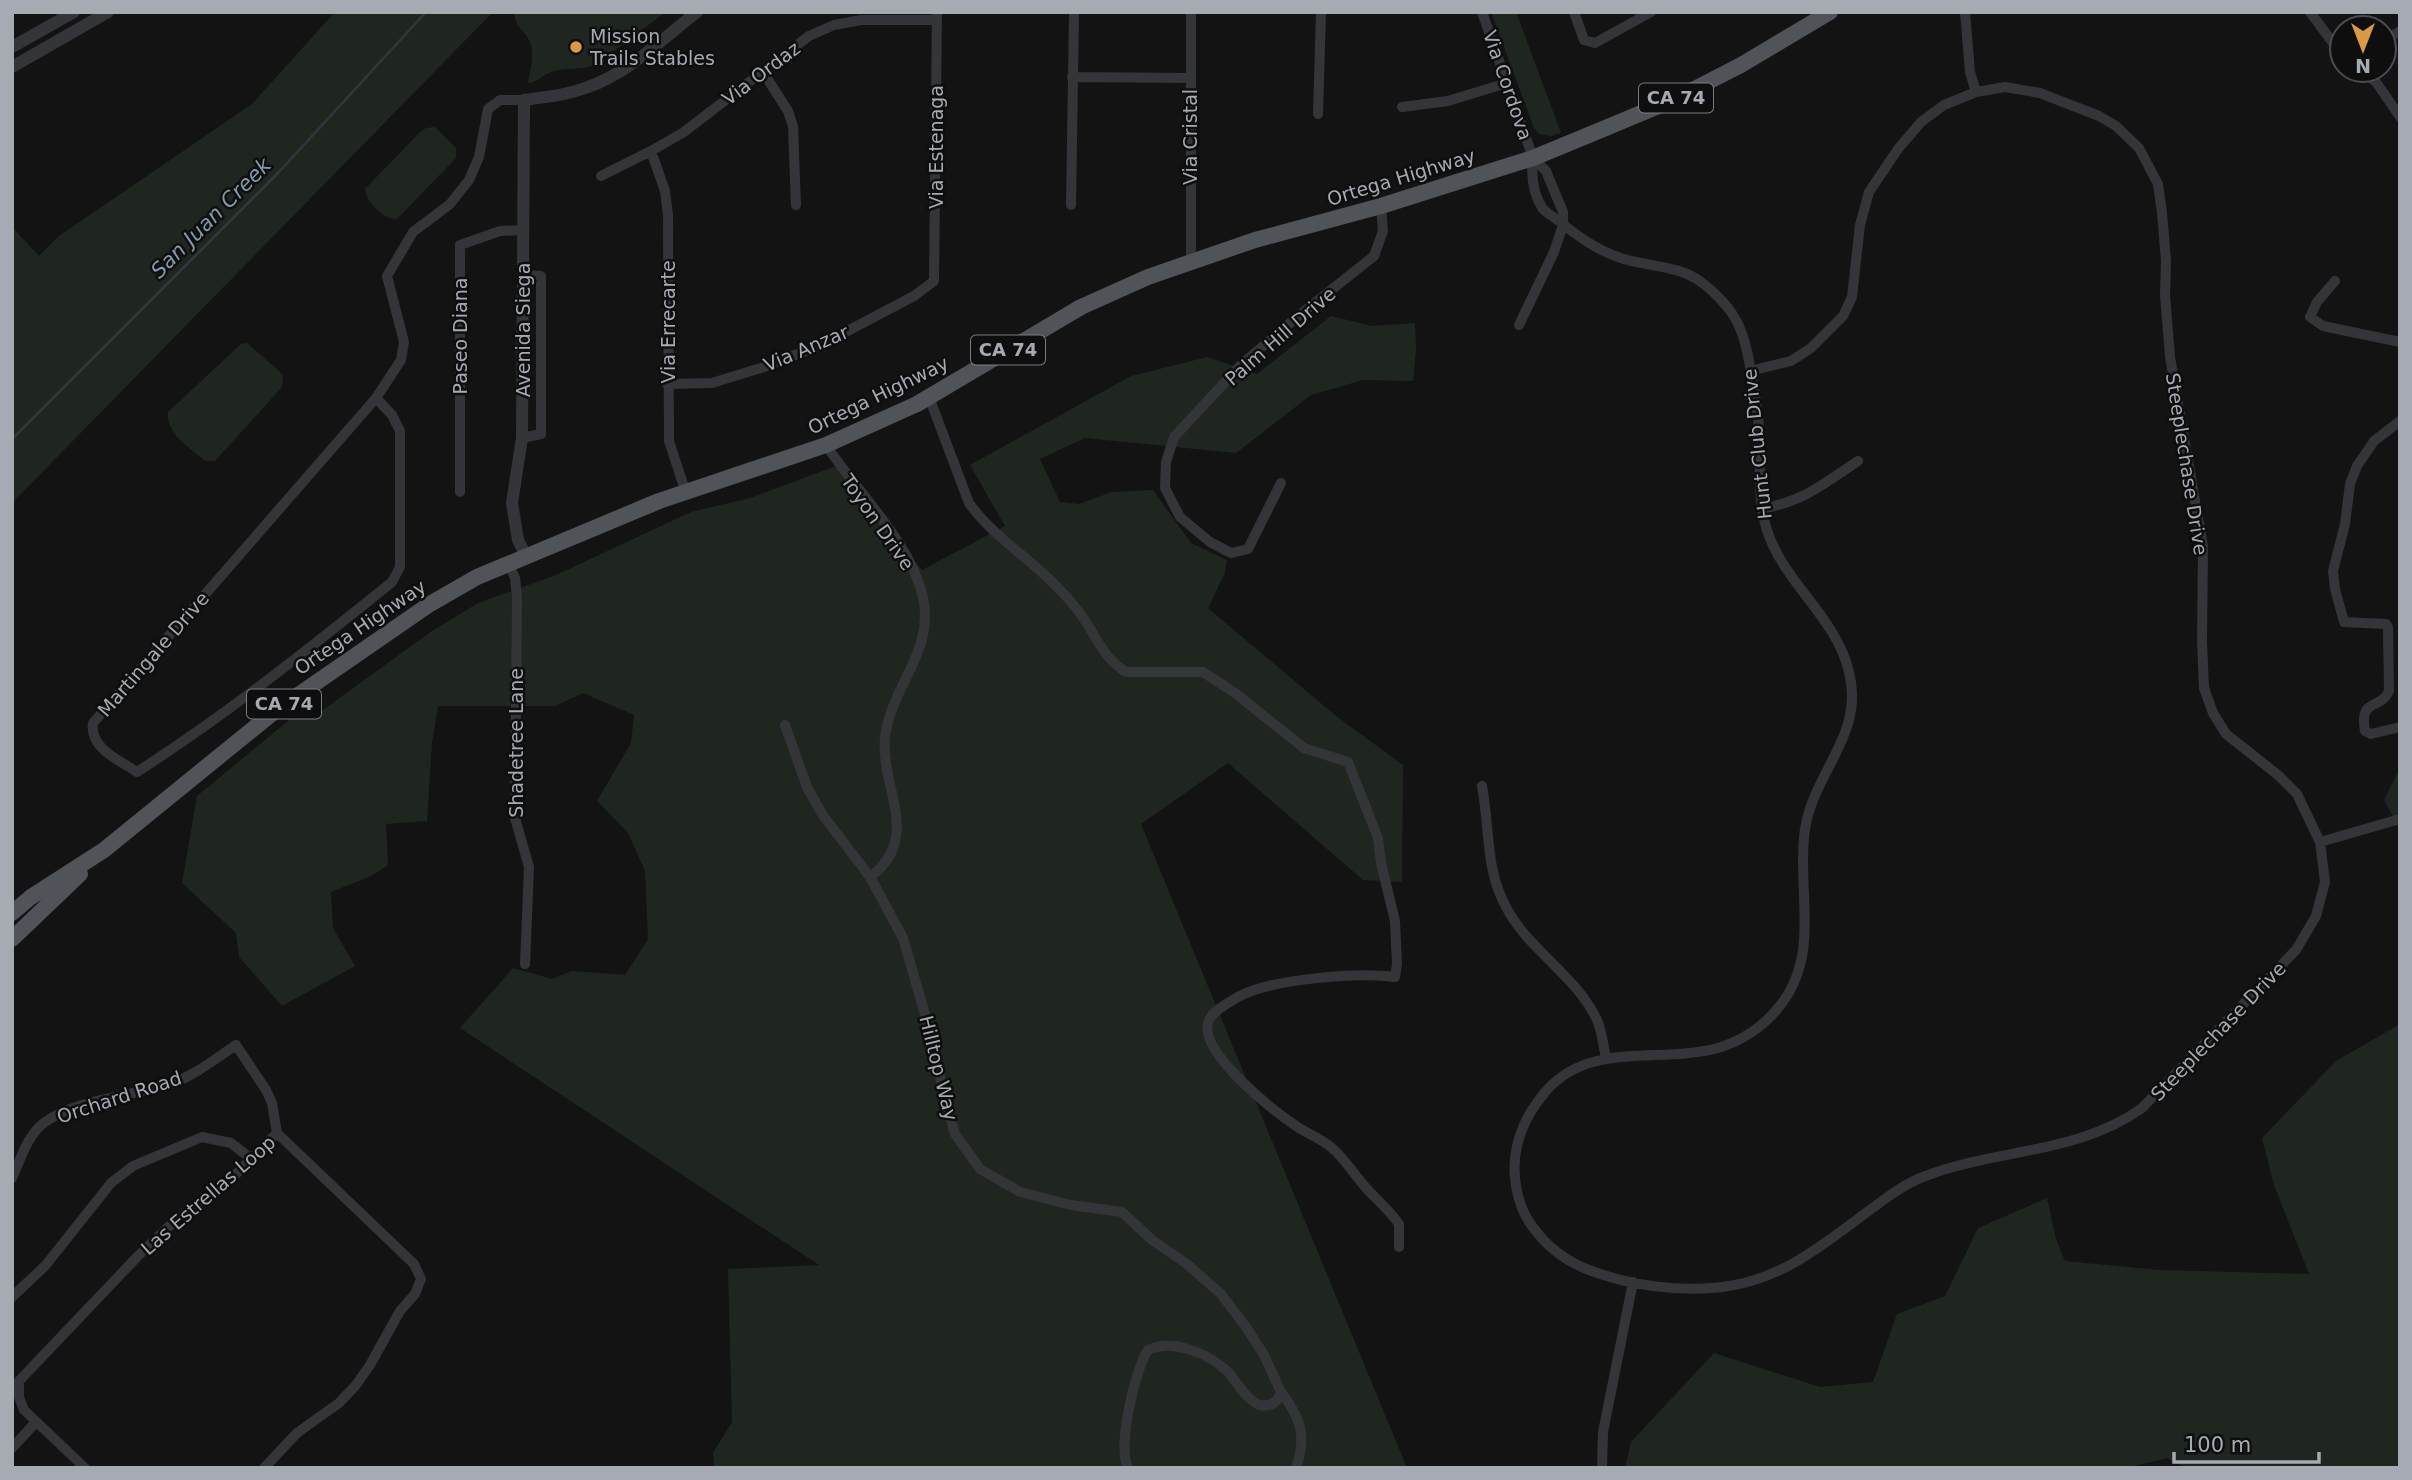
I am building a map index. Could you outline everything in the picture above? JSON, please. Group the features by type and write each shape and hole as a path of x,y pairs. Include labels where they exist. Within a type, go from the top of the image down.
{"main road":[{"name":"Ortega Highway","path":"12,939 104,850 218,755 324,676 430,604 477,577 629,513 826,445 929,397 1081,307 1148,277 1255,240 1381,206 1533,158 1675,99 1741,65 1830,12"},
{"name":"Ortega Highway","path":"12,913 31,897 104,850"}],"street":[{"path":"12,47 74,12"},
{"path":"12,67 108,12"},
{"path":"524,100 557,96 590,87 618,73 697,12"},
{"path":"1071,205 1073,12"},
{"name":"Via Cristal","path":"1191,12 1191,261"},
{"path":"1318,114 1321,12"},
{"name":"Via Cordova","path":"1482,12 1533,158"},
{"path":"1574,12 1584,40 1595,43 1651,12"},
{"path":"2310,12 2328,36"},
{"path":"1964,13 1970,72 1976,92"},
{"name":"Via Ordaz","path":"601,176 684,132 809,36 834,25 861,20 937,16"},
{"name":"Via Estenaga","path":"934,281 937,16"},
{"path":"763,72 788,111 793,126 796,205"},
{"path":"1072,77 1191,78"},
{"path":"1402,107 1448,101 1507,83"},
{"path":"2377,84 2400,117"},
{"name":"Steeplechase Drive","path":"1633,1282 1686,1289 1749,1283 1778,1273 1809,1254 1887,1197 1920,1178 1975,1161 2075,1140 2121,1124 2142,1108 2296,950 2316,916 2325,882 2320,842 2297,794 2226,734 2213,713 2204,688 2203,547 2170,358 2165,295 2166,261 2158,184 2139,148 2116,126 2099,116 2040,93 2005,87 1976,92 1944,105 1921,122 1898,149 1869,192 1860,225 1854,287 1843,316 1811,348 1791,361 1750,371"},
{"name":"Martingale Drive","path":"376,398 392,415 400,431 400,567 392,582 310,648 189,738 137,772 98,745 93,738 93,723 376,398 401,360 404,342 387,276 413,232 450,204 469,180 479,157 488,109 500,100 524,100"},
{"name":"Avenida Siega","path":"524,100 522,438 512,503 518,540 526,556"},
{"name":"Via Errecarte","path":"650,152 665,191 668,215 668,441 686,493"},
{"path":"1519,324 1563,225 1563,212 1546,171 1533,158"},
{"name":"Hunt Club Drive","path":"1533,158 1531,176 1544,212 1592,246 1628,261 1664,265 1700,281 1732,313 1745,340 1758,412 1762,509 1767,531 1784,568 1841,648 1853,687 1850,722 1843,743 1814,793 1805,826 1802,860 1805,945 1801,966 1785,1000 1756,1030 1728,1045 1690,1053 1606,1057 1576,1067 1553,1083 1531,1109 1519,1136 1514,1160 1515,1180 1527,1220 1543,1241 1570,1262 1609,1277 1633,1282"},
{"name":"Palm Hill Drive","path":"1281,483 1248,550 1231,553 1210,542 1180,517 1165,488 1168,453 1174,437 1241,365 1374,256 1383,231 1381,206"},
{"name":"Paseo Diana","path":"460,492 460,245 500,231 523,230"},
{"path":"522,438 541,434 541,276 523,275"},
{"name":"Via Anzar","path":"667,384 712,383 821,345 914,296 934,281"},
{"path":"2336,281 2317,302 2310,317 2323,326 2400,342"},
{"path":"929,397 969,503 978,516 1057,587 1088,625 1100,649 1116,666 1126,672 1203,672 1235,693 1304,747 1320,755 1348,762 1378,838 1395,921 1395,977 1375,974 1327,977 1259,989 1234,1000 1214,1014 1209,1020 1208,1033 1218,1057 1228,1069 1297,1127 1338,1153 1399,1224 1399,1247"},
{"path":"2400,421 2374,441 2357,466 2350,484 2345,524 2333,571 2344,622 2386,624 2388,627 2389,691 2386,697 2368,706 2364,712 2365,731 2371,734 2400,727"},
{"name":"Toyon Drive","path":"826,445 896,541 915,573 923,599 924,621 918,655 892,705 884,741 897,812 893,848 883,867 870,877"},
{"path":"1762,509 1809,495 1858,461"},
{"name":"Shadetree Lane","path":"508,563 515,578 517,596 515,818 527,853 529,875 525,964"},
{"name":"Hilltop Way","path":"785,725 807,787 822,814 870,877 902,938 935,1049 943,1092 955,1133 981,1169 1020,1192 1071,1205 1122,1212 1152,1240 1187,1264 1221,1294 1246,1326 1281,1392 1295,1411 1303,1439 1296,1468"},
{"path":"1482,786 1491,873 1506,909 1533,944 1569,978 1598,1021 1606,1057"},
{"path":"2320,842 2400,819"},
{"name":"Orchard Road","path":"12,1178 30,1139 46,1122 66,1111 173,1083 202,1068 236,1045 266,1090 272,1103 277,1133"},
{"name":"Las Estrellas Loop","path":"85,1468 24,1410 15,1380 167,1228 233,1178 277,1133 414,1264 421,1279 415,1294 400,1311 356,1385 339,1404 297,1433 264,1468"},
{"path":"12,1297 44,1266 111,1183 133,1166 202,1137 231,1143 250,1158"},
{"path":"1602,1468 1602,1432 1633,1282"},
{"path":"1128,1468 1125,1447 1129,1411 1141,1360 1148,1350 1164,1345 1179,1346 1219,1364 1247,1397 1259,1405 1273,1404 1279,1399 1281,1392"},
{"path":"12,1448 36,1422"}],"shaded area":[{"path":"335,12 493,12 12,503 12,227 39,256 59,236 252,104"},
{"name":"Mission Trails Stables","path":"514,12 666,12 595,65 554,71 528,83 532,52 528,38 516,22"},
{"path":"1491,12 1516,12 1561,133 1551,136 1539,134 1534,128"},
{"path":"435,127 456,148 456,158 401,215 396,219 386,216 372,204 365,189 420,132"},
{"path":"1331,316 1372,326 1415,323 1413,381 1363,380 1311,395 1236,453 1085,438 1040,459 1060,502 1079,504 1112,492 1153,490 1191,543 1227,560 1225,573 1208,608 1336,716 1403,765 1402,882 1363,880 1228,763 1141,824 1407,1468 714,1468 713,1453 732,1422 728,1269 819,1265 460,1028 513,968 552,979 572,971 625,975 648,939 645,871 628,833 597,801 631,743 634,715 583,693 555,706 438,706 432,743 427,821 386,824 388,865 371,876 331,892 333,928 355,966 282,1006 239,957 236,933 182,883 197,796 294,716 316,715 432,631 478,603 556,575 691,512 750,498 836,466 922,570 1005,526 970,465 1131,376 1207,357 1257,374"},
{"path":"247,343 283,376 282,387 215,461 205,461 175,434 168,420 168,412 241,344"},
{"path":"2400,768 2400,830 2384,800"},
{"path":"2400,1024 2400,1468 2186,1468 2167,1458 2126,1468 1625,1468 1631,1442 1714,1353 1820,1387 1873,1382 1897,1314 1945,1296 1978,1228 2047,1198 2056,1239 2065,1261 2159,1270 2309,1274 2274,1185 2262,1138 2336,1061"}],"waterway":[{"name":"San Juan Creek","path":"12,439 278,173 426,12"}],"place":[{"name":"Mission Trails Stables","path":"576,47"}]}
